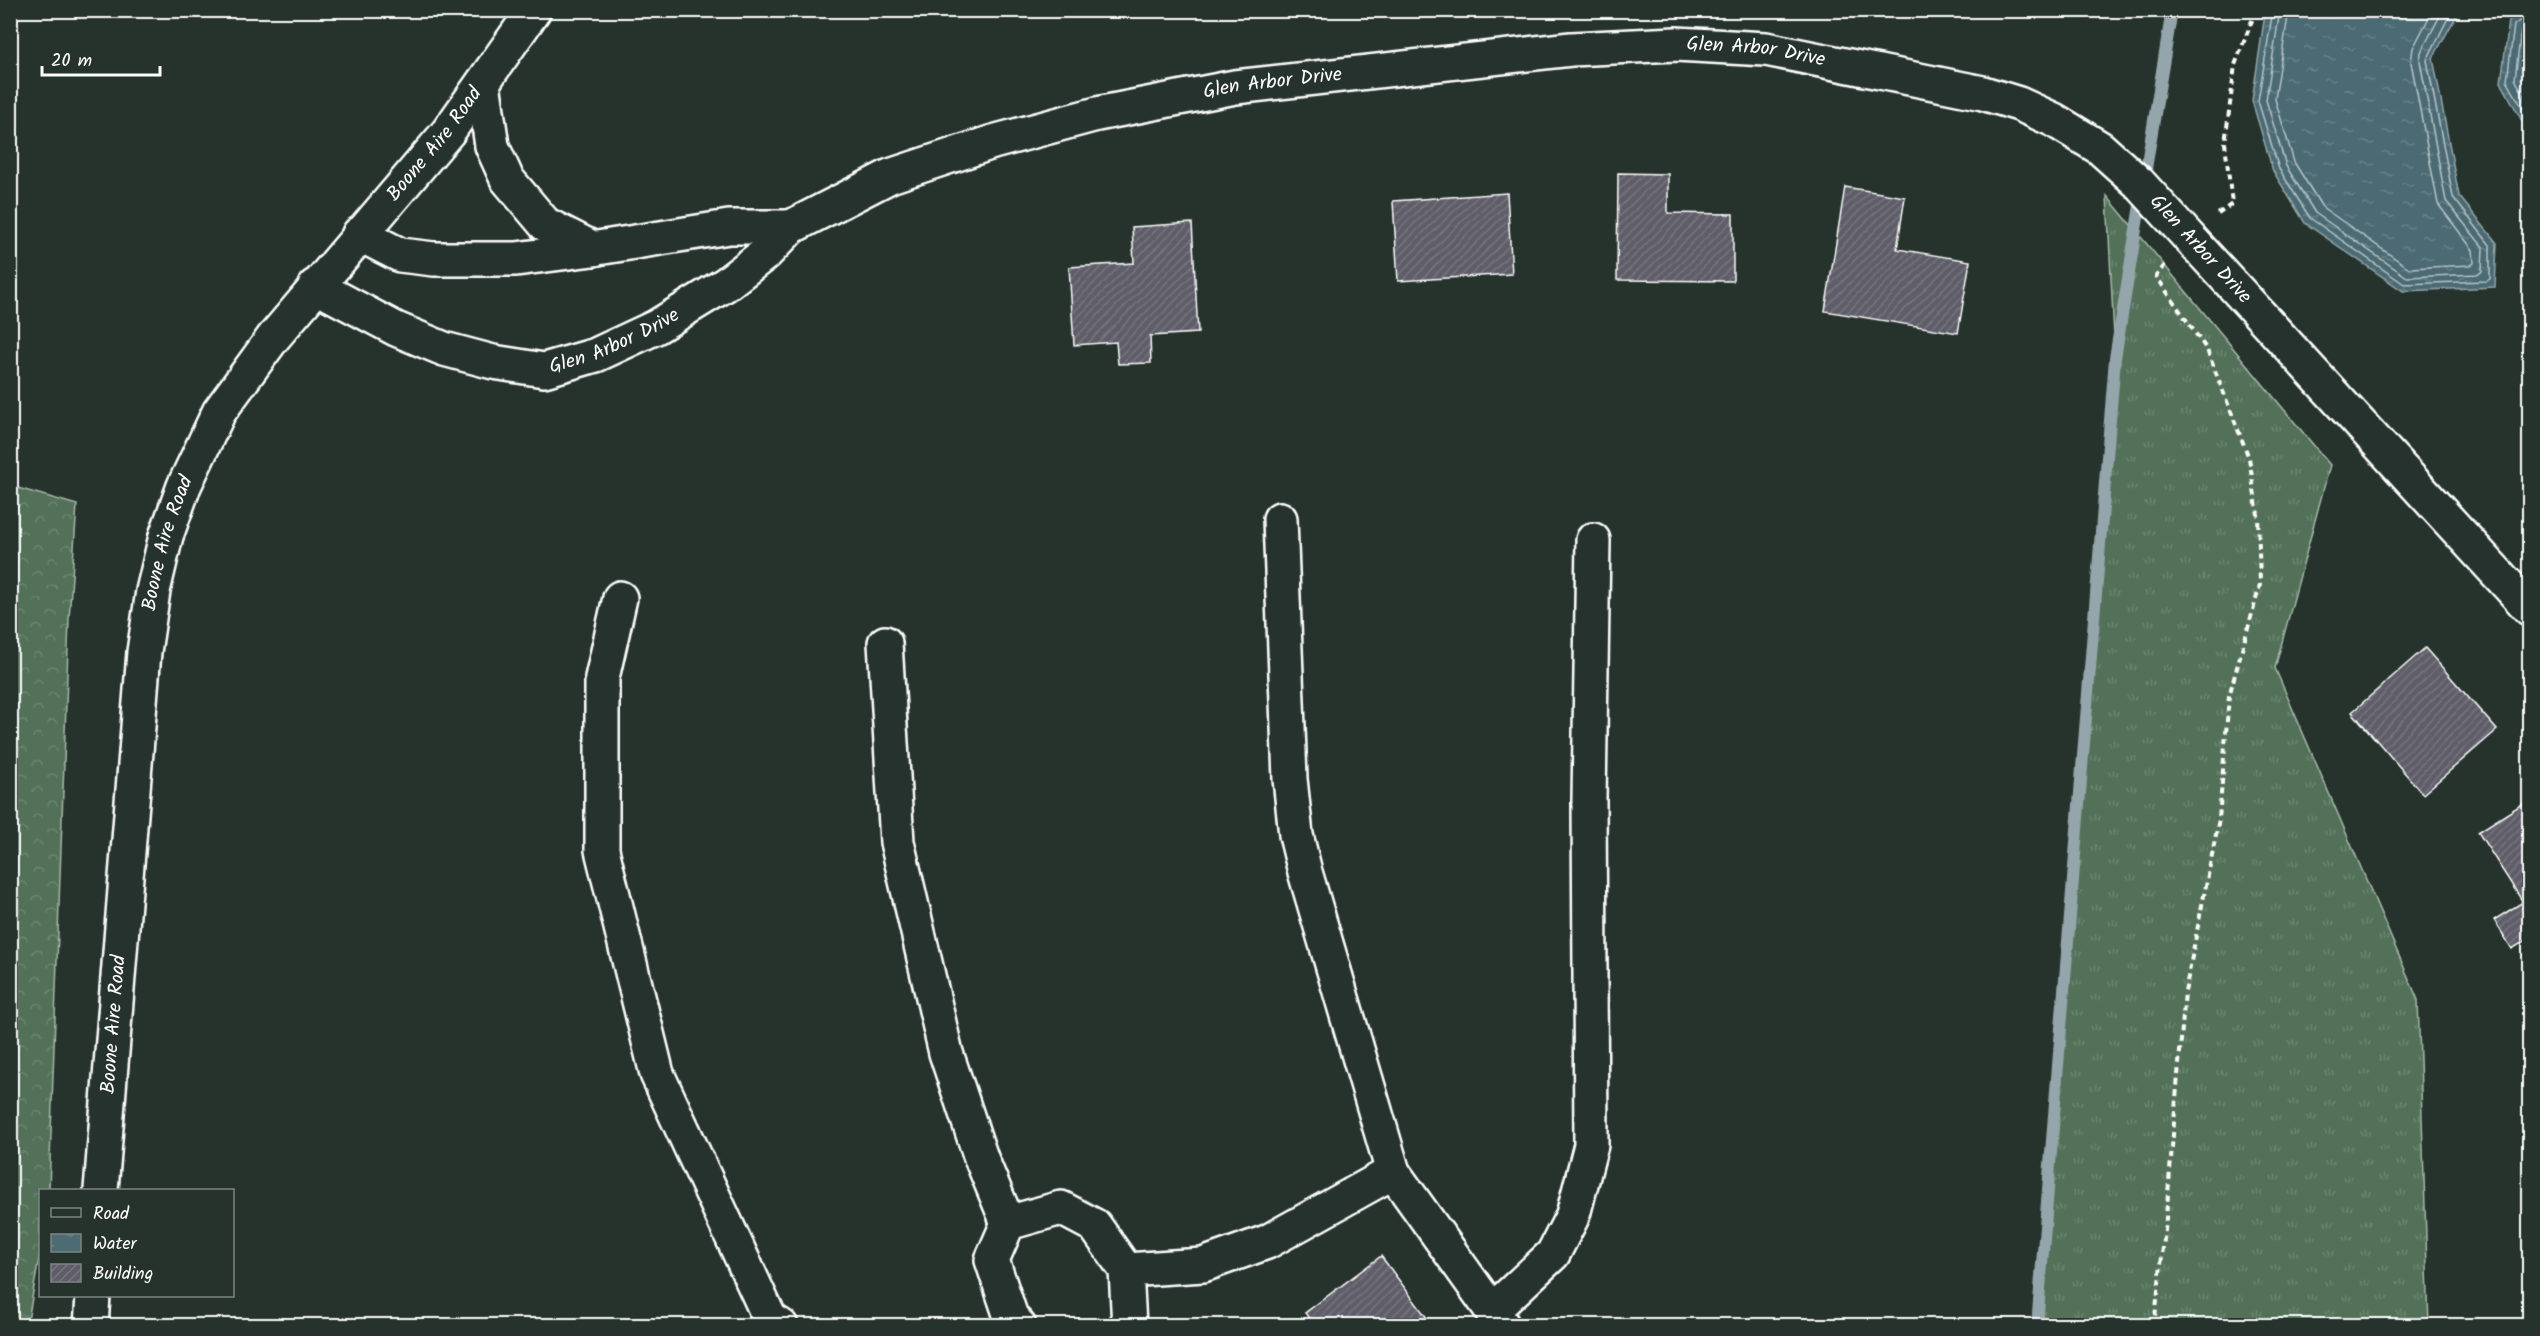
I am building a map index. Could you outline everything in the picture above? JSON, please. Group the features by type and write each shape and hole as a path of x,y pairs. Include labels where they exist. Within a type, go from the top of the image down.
{"street":[{"name":"Boone Aire Road","path":"101,1189 144,652 153,591 166,536 184,486 219,412 273,338 448,132 534,10"},
{"name":"Glen Arbor Drive","path":"315,286 396,329 444,349 493,362 544,370 596,355 656,327 726,284 766,253 791,227 890,176 993,142 1097,114 1235,87 1571,49 1676,44 1766,49 1983,93 2019,104 2054,120 2100,148 2139,183 2529,609"},
{"path":"483,83 492,146 507,179 545,224 594,249"},
{"name":"Glen Arbor Drive","path":"359,234 400,255 434,259 516,259 729,227 791,227"},
{"path":"1280,519 1290,779 1296,836 1350,1031 1393,1172 1497,1318 1553,1254 1573,1215 1591,1145 1589,800 1593,540"},
{"path":"620,598 602,678 602,850 657,1074 770,1319 781,1326"},
{"path":"885,643 897,842 946,1053 981,1158 1008,1223 992,1260 1006,1323"},
{"path":"1126,1270 1203,1265 1267,1242 1393,1172"},
{"path":"1008,1223 1061,1208 1095,1226 1126,1270 1129,1326"},
{"path":"91,1326 93,1297"}],"path":[{"path":"2154,1326 2165,1230 2185,992 2220,819 2229,696 2260,585 2258,514 2248,458 2207,350 2156,276 2188,238 2232,204 2225,143 2226,132 2235,64 2256,10"}],"green space":[{"path":"2107,196 2330,465 2275,668 2418,1000 2429,1325 2037,1325 2115,358"},
{"path":"11,486 77,505 69,619 49,1189 39,1189 39,1259 27,1326 10,1325"}],"water":[{"path":"2525,10 2530,11 2529,134 2501,82 2509,21"},
{"path":"2269,11 2459,11 2433,58 2459,196 2497,243 2495,287 2403,291 2305,223 2273,171 2252,101 2265,14"}],"building":[{"path":"1618,173 1668,174 1668,213 1733,214 1733,281 1617,280"},
{"path":"1845,187 1905,197 1897,249 1970,261 1958,333 1825,311"},
{"path":"1507,193 1512,274 1398,281 1393,201"},
{"path":"1192,223 1198,333 1150,336 1151,363 1118,364 1116,342 1074,345 1069,267 1134,263 1132,227"},
{"path":"2425,648 2497,730 2423,794 2352,712"},
{"path":"2530,799 2530,938 2512,949 2494,920 2523,902 2478,832"},
{"path":"1381,1256 1433,1326 1315,1326 1305,1313"}],"waterway":[{"path":"2037,1326 2115,358 2172,10"}]}
